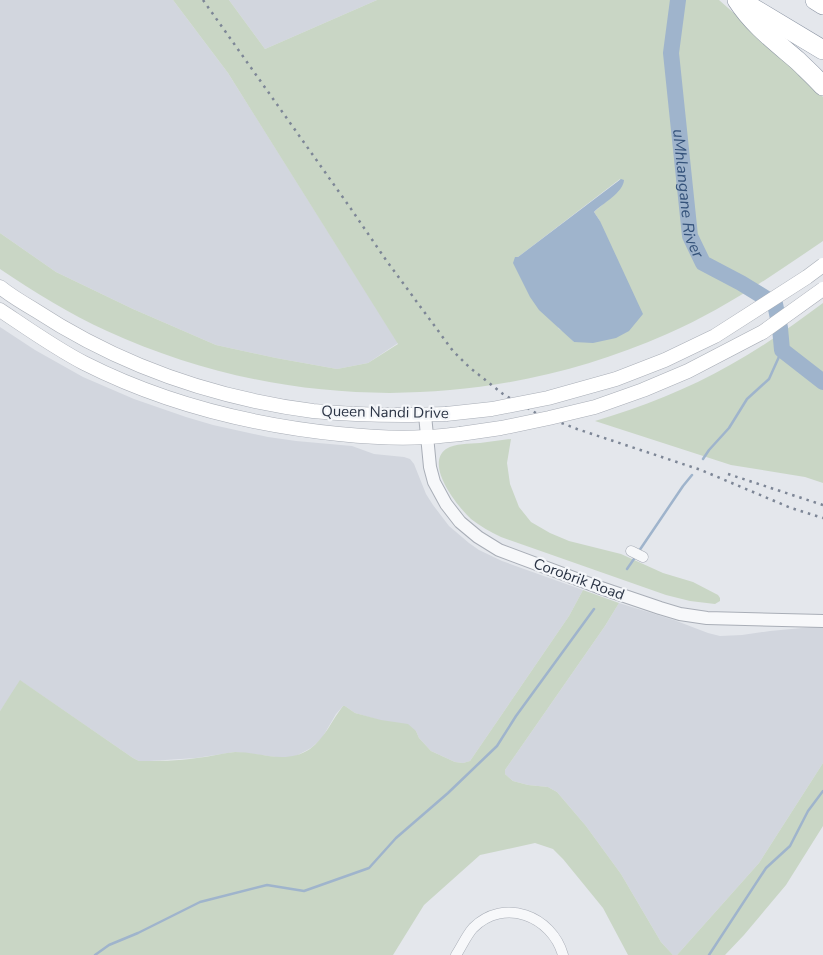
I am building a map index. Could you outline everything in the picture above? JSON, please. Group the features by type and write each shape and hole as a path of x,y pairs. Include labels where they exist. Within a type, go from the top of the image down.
{"highway":[{"path":"738,0 823,50"},
{"path":"738,0 757,26 799,62 823,86"},
{"path":"815,0 823,5"}],"main road":[{"name":"Queen Nandi Drive","path":"0,287 51,321 98,347 144,367 222,394 314,411 425,415 492,409 548,398 616,379 664,360 715,336 823,265"},
{"name":"Queen Nandi Drive","path":"0,310 82,362 157,394 204,409 251,421 302,430 381,437 426,437 501,428 549,418 595,407 644,390 688,371 763,332 823,289"}],"street":[{"name":"Corobrik Road","path":"425,415 430,467 434,482 446,504 460,522 499,550 633,599 680,614 707,618 823,621"},
{"path":"631,551 642,556"},
{"path":"456,955 474,928 500,913 517,913 540,921 549,928 559,942 563,955"}],"shaded area":[{"path":"0,0 173,0 228,73 398,343 368,363 337,369 216,345 133,309 56,272 0,233"},
{"path":"229,0 377,0 265,49"},
{"path":"0,327 35,350 83,377 134,399 186,417 268,437 352,446 374,454 410,459 433,505 449,526 469,543 502,561 583,590 569,616 470,761 463,763 455,762 431,751 419,738 416,731 355,713 345,706 336,714 322,738 311,748 294,757 276,757 235,752 196,758 150,761 139,761 133,758 21,681 0,711"},
{"path":"619,603 720,636 823,626 823,763 759,863 677,955 673,955 661,942 621,874 586,826 557,792 548,787 513,781 505,774 505,770"}],"green space":[{"path":"173,0 229,0 265,49 377,0 719,0 802,73 823,97 823,241 747,291 688,325 599,360 529,378 458,389 387,393 316,389 245,377 175,358 93,324 52,302 0,269 0,233 56,272 133,309 216,345 276,358 337,369 368,363 398,344 228,73","holes":["620,179 617,192 594,212 600,221 574,342 565,332 559,329 515,257 518,257"]},
{"path":"823,303 823,483 805,477 731,465 595,421 664,397 714,374 766,343"},
{"path":"511,439 507,463 510,484 519,507 531,522 569,541 621,554 663,573 693,582 718,595 720,601 715,604 690,601 666,595 501,537 471,519 445,486 439,465 440,456 446,449 462,444"},
{"path":"583,590 619,603 505,770 505,774 513,781 548,787 557,792 586,826 621,874 661,942 673,955 628,955 603,908 563,859 553,849 535,843 480,855 424,905 393,955 0,955 0,711 20,680 139,761 183,760 235,752 283,757 301,754 315,745 343,706 345,706 355,713 381,720 408,724 416,731 419,738 431,751 455,762 463,763 470,761 569,616"},
{"path":"823,763 823,826 786,885 725,955 677,955 759,863"}],"water":[{"path":"621,179 624,180 620,189 594,212 600,221 643,314 629,331 616,338 593,343 574,342 539,310 530,297 513,263 515,257 518,257"}],"waterway":[{"name":"uMhlangane River","path":"678,0 671,53 690,236 703,263 775,304 782,350 823,382"},
{"path":"703,459 729,428 747,399 769,379 782,350"},
{"path":"639,551 692,475"},
{"path":"627,569 636,556"},
{"path":"95,955 109,945 138,933 200,902 267,885 304,891 369,868 396,838 448,793 497,746 516,716 594,609"},
{"path":"709,955 766,868 790,846 808,811 823,791"}],"railway":[{"path":"203,0 386,260 453,351 469,367 503,394 536,413 577,429 701,470 791,508 823,518"},
{"path":"728,474 823,505"}]}
